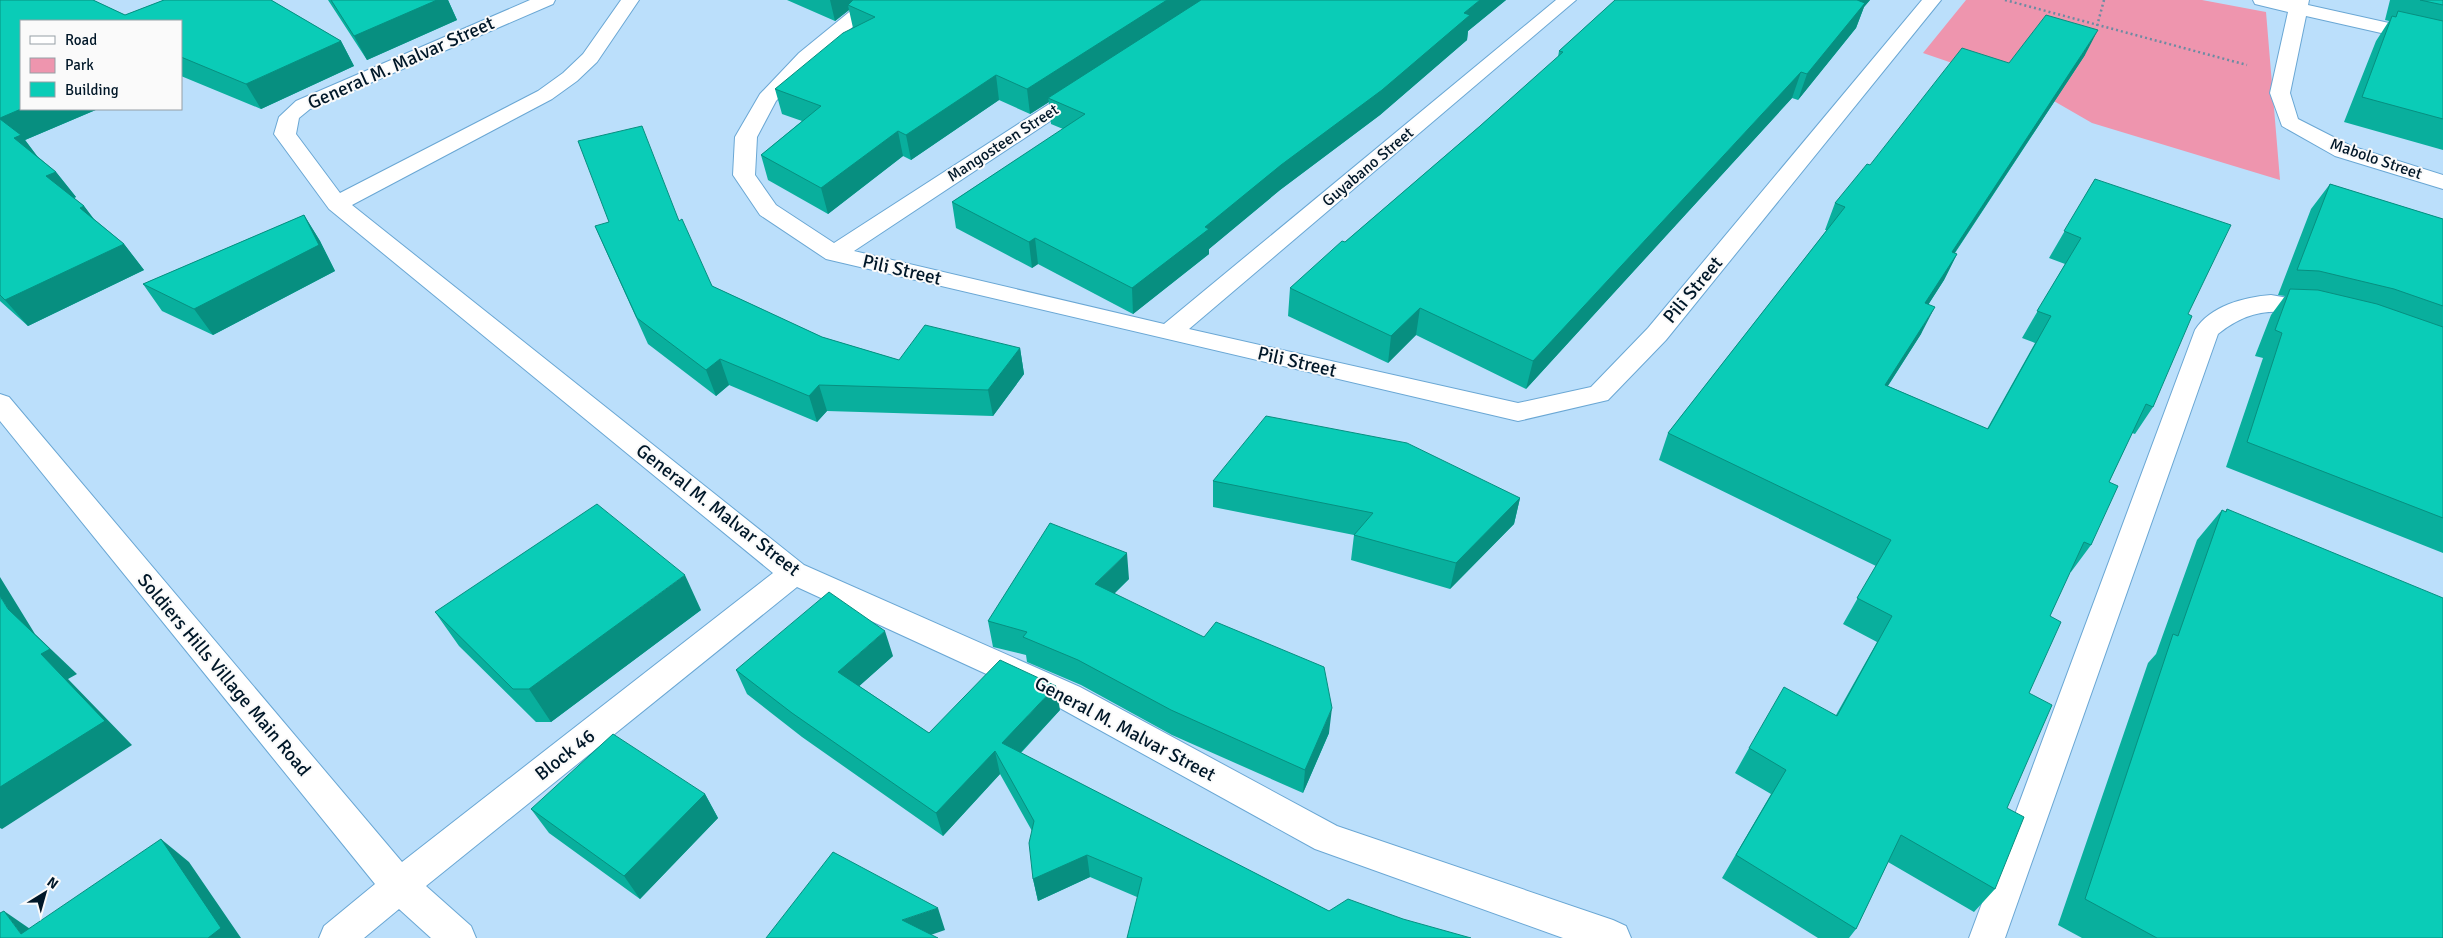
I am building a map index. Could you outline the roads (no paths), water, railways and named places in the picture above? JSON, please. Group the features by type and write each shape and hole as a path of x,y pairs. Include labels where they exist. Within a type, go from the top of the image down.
{"street":[{"name":"General M. Malvar Street","path":"546,0 303,105 290,114 284,123 285,134 337,204 794,573 1069,697 1327,838 1613,938"},
{"path":"337,204 544,95 564,81 590,58 630,0"},
{"name":"Pili Street","path":"875,0 806,57 767,98 746,137 744,175 768,210 834,254 1170,334 1518,412 1599,394 1657,334 1932,0"},
{"name":"Guyabano Street","path":"1170,334 1567,0"},
{"path":"2262,0 2300,4 2443,41"},
{"name":"Mabolo Street","path":"2300,4 2280,92 2289,122 2343,151 2443,182"},
{"name":"Mangosteen Street","path":"834,254 1098,81"},
{"path":"1987,938 2207,330 2226,314 2252,304 2300,306 2336,315"},
{"name":"Soldiers Hills Village Main Road","path":"0,403 399,886 458,938"},
{"name":"Block 46","path":"337,938 399,886 794,573"}]}
